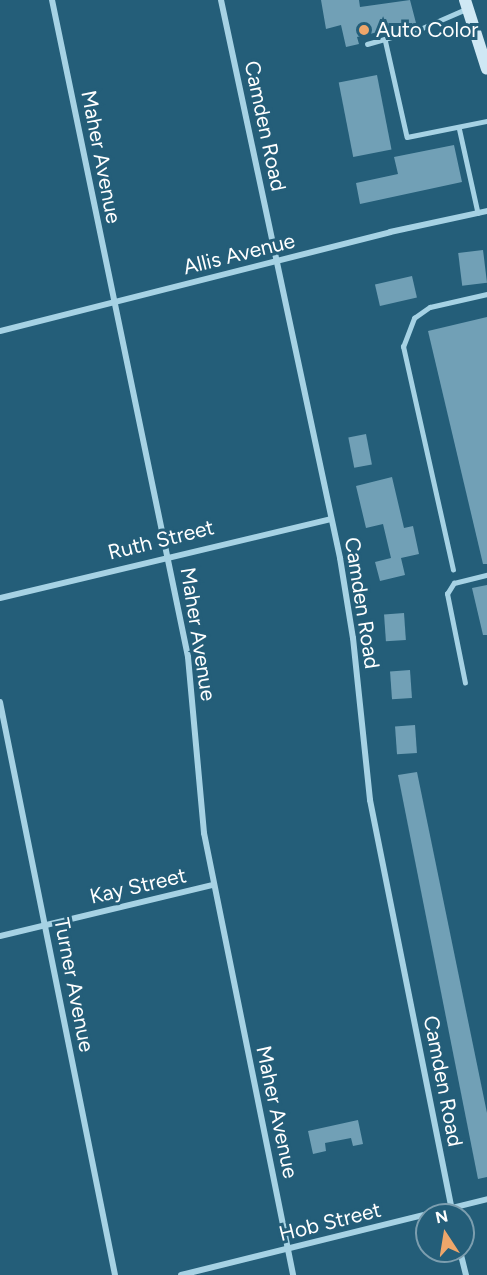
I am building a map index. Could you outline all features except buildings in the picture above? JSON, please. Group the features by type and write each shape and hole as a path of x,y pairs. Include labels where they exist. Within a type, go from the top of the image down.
{"street":[{"name":"Maher Avenue","path":"52,0 114,303 169,555 188,657 198,790 213,885 293,1275"},
{"name":"Camden Road","path":"221,0 331,519 353,638 371,809 450,1203"},
{"path":"466,4 487,69"},
{"name":"Allis Avenue","path":"0,331 487,211"},
{"name":"Ruth Street","path":"0,597 169,555 331,519"},
{"name":"Turner Avenue","path":"0,702 115,1275"},
{"name":"Kay Street","path":"0,936 213,885"},
{"name":"Hob Street","path":"181,1275 415,1219"}],"lane":[{"path":"367,44 420,29 466,4"},
{"path":"385,39 407,137 487,121"},
{"path":"459,127 478,213"},
{"path":"453,570 404,347 414,318 430,307 487,294"},
{"path":"465,683 447,594 453,583 487,575"}],"place":[{"name":"Auto Color","path":"364,30"}]}
